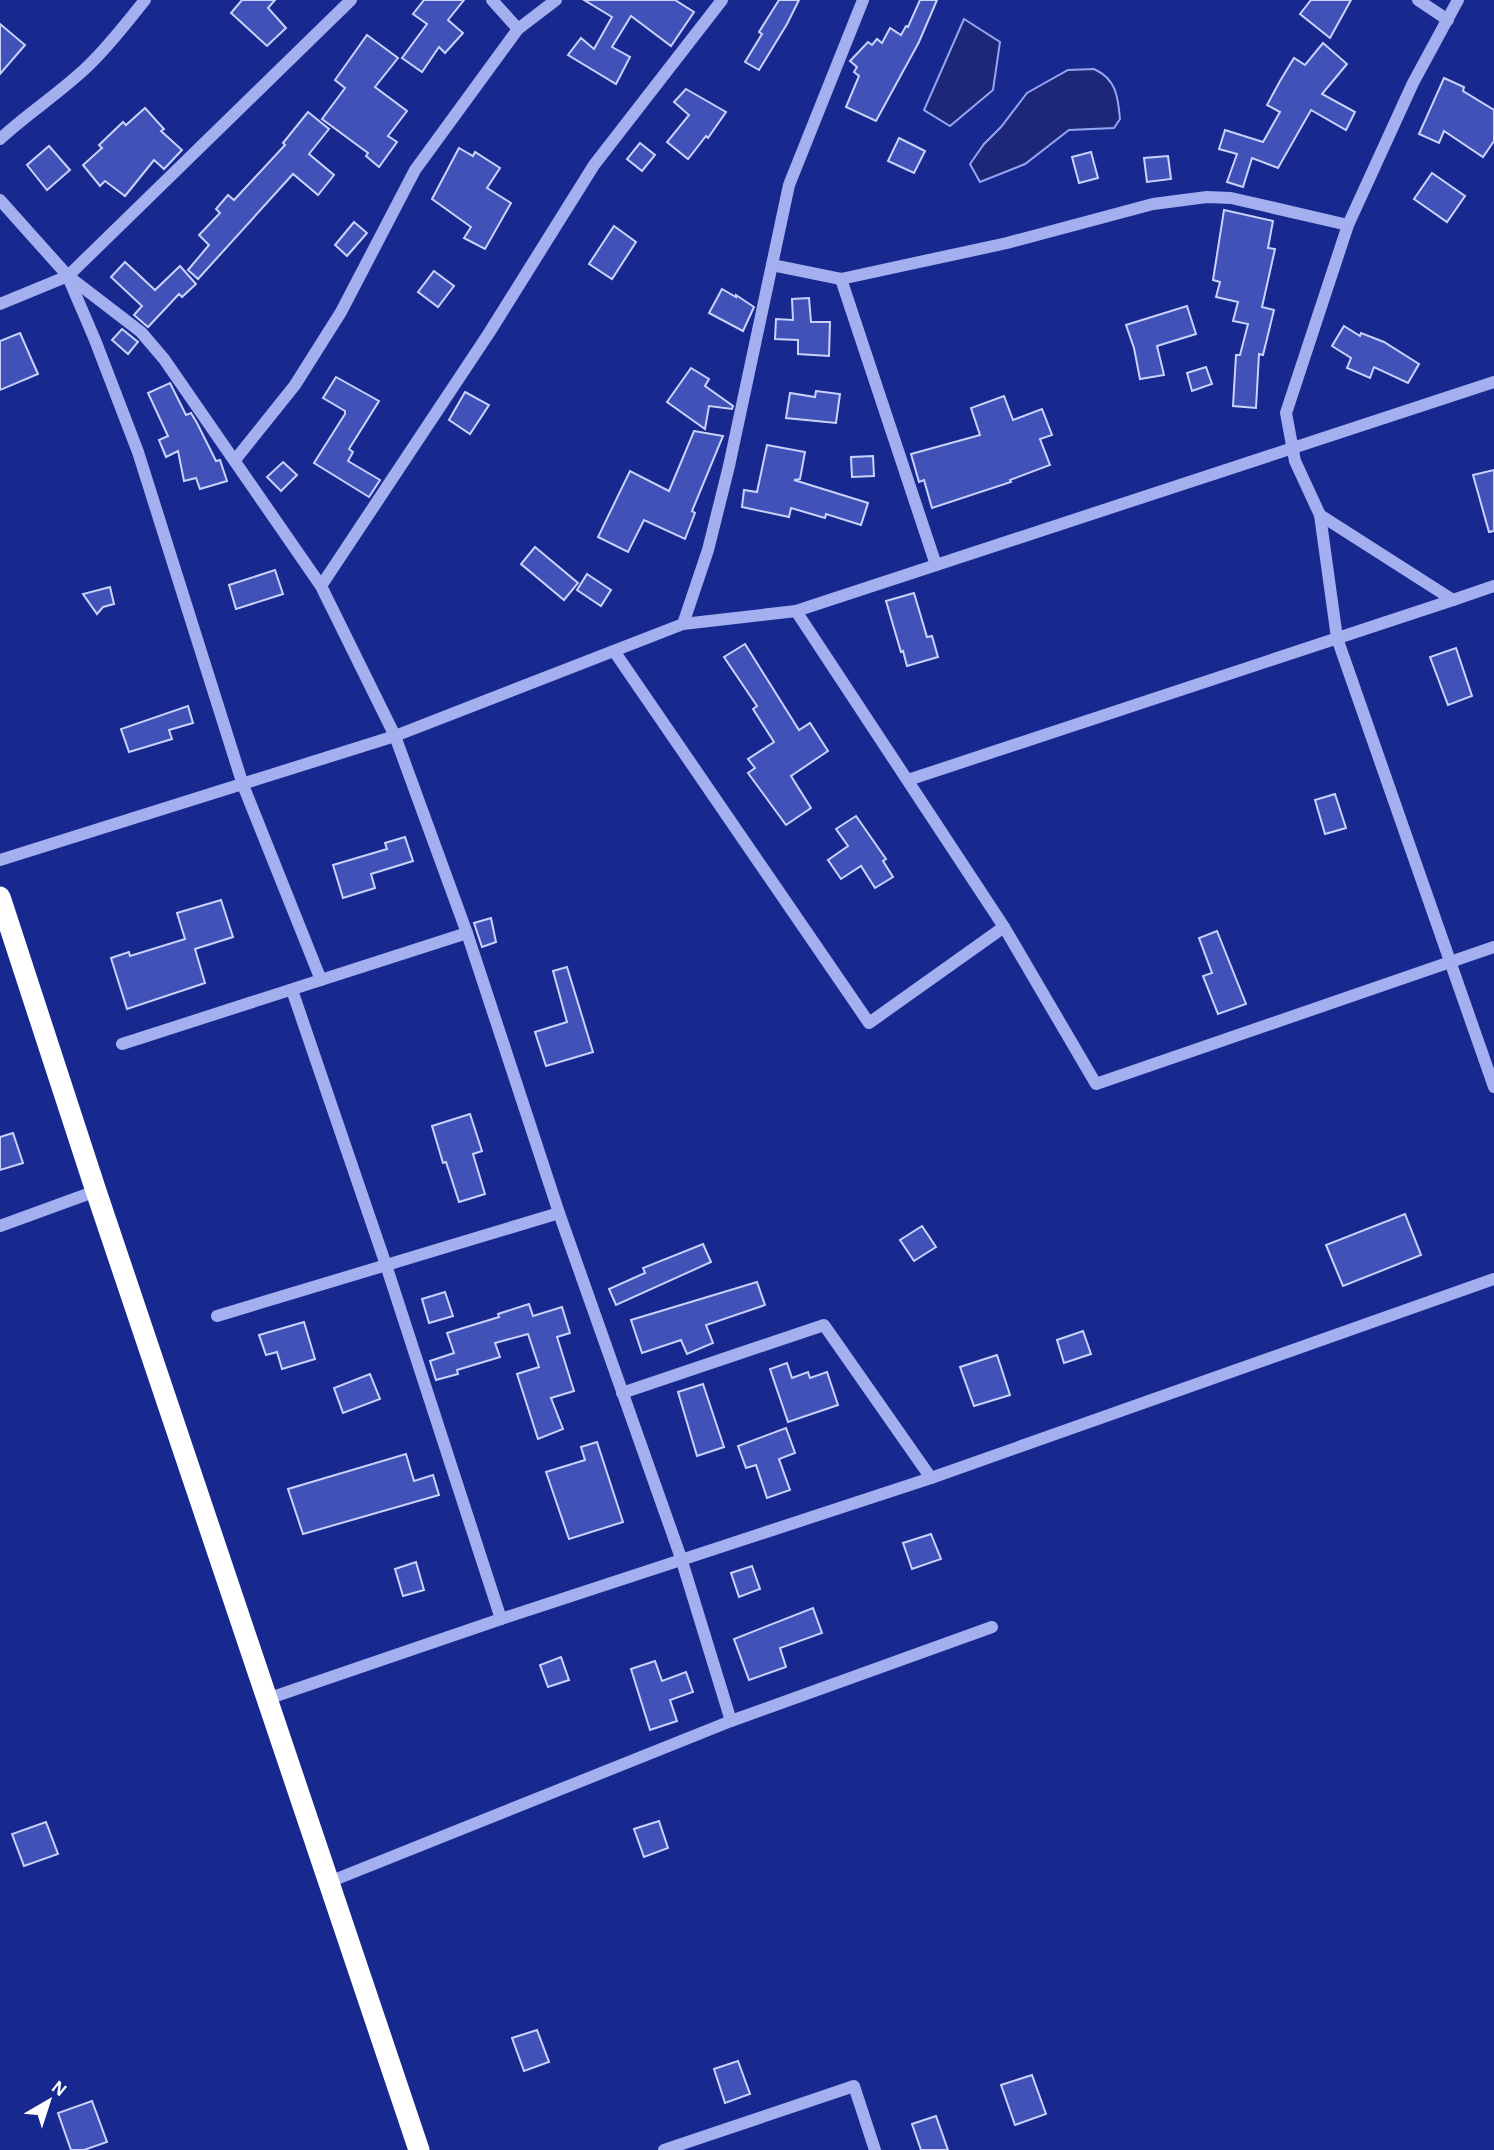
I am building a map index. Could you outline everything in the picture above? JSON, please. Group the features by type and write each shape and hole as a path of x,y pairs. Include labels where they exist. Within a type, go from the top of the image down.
{"highway":[{"path":"0,897 96,1191 419,2150"}],"street":[{"path":"0,139 90,65 145,0"},
{"path":"0,304 68,276 351,0"},
{"path":"492,0 518,29"},
{"path":"235,460 295,385 341,312 415,170 518,29 556,0"},
{"path":"321,586 489,333 594,165 722,0"},
{"path":"683,624 717,514 789,185 863,0"},
{"path":"1418,0 1448,20"},
{"path":"1458,0 1413,83 1348,225 1286,413 1295,461 1320,515 1337,638 1494,1087"},
{"path":"772,265 841,279 1007,243 1153,204 1207,197 1231,198 1348,225"},
{"path":"0,200 68,276 141,332 164,359 321,586 395,736 467,933 559,1213 681,1558 731,1721"},
{"path":"68,276 138,452 243,785 321,980"},
{"path":"841,279 936,565"},
{"path":"0,860 395,736 683,624 796,611 1494,382"},
{"path":"1320,515 1453,600"},
{"path":"908,780 1494,586"},
{"path":"796,611 1004,927 1096,1084 1494,947"},
{"path":"614,651 869,1023 1004,927"},
{"path":"122,1044 467,933"},
{"path":"292,990 386,1265 501,1619"},
{"path":"0,1226 96,1191"},
{"path":"217,1316 559,1213"},
{"path":"267,1699 681,1558 931,1478 1494,1279"},
{"path":"622,1393 824,1325 931,1478"},
{"path":"329,1882 731,1721 992,1627"},
{"path":"664,2150 854,2086 875,2150"}],"shaded area":[{"path":"964,19 1000,42 993,90 950,126 924,110"},
{"path":"1094,69 1107,78 1114,89 1120,119 1114,128 1069,130 1025,164 980,182 970,164 1027,93 1068,70"}],"building":[{"path":"242,0 275,0 268,8 286,28 267,46 231,13"},
{"path":"424,0 464,0 448,20 463,33 445,53 439,47 422,72 402,58 427,24 413,14"},
{"path":"584,0 675,0 694,12 671,46 631,16 612,47 630,57 616,84 568,55 581,38 594,49 612,17"},
{"path":"779,0 799,0 759,70 745,62 762,34 759,32"},
{"path":"920,0 937,0 919,42 876,121 846,107 859,76 854,72 857,67 850,61 868,42 872,45 877,39 882,43 890,28 901,35 906,26 908,27"},
{"path":"1311,0 1351,0 1330,38 1300,14"},
{"path":"0,24 25,45 0,74"},
{"path":"367,35 398,58 375,87 407,111 388,136 397,142 379,167 366,156 368,153 322,119 345,88 335,80"},
{"path":"1323,43 1347,64 1322,94 1355,112 1346,130 1311,110 1278,168 1252,158 1243,187 1227,182 1237,154 1219,149 1225,130 1263,142 1280,112 1267,105 1280,81 1294,58 1305,65"},
{"path":"1444,78 1464,87 1463,91 1494,110 1494,141 1483,157 1444,131 1439,143 1419,134"},
{"path":"686,89 726,112 708,138 706,136 688,159 667,142 689,115 674,102"},
{"path":"145,108 164,129 161,131 182,150 164,169 154,160 125,196 105,181 100,186 83,165 102,148 99,145 123,122 126,125"},
{"path":"308,112 329,129 309,154 334,175 318,195 293,174 198,279 188,270 209,245 199,235 220,213 216,209 228,195 234,200 285,145 283,143"},
{"path":"899,138 925,151 914,173 888,161"},
{"path":"640,143 655,155 642,171 627,159"},
{"path":"49,146 70,170 47,190 27,165"},
{"path":"459,148 473,156 475,152 500,168 487,188 511,203 485,249 464,238 471,227 432,199"},
{"path":"1091,152 1098,178 1079,183 1072,157"},
{"path":"1168,156 1171,179 1147,182 1144,158"},
{"path":"1432,173 1465,196 1447,222 1414,199"},
{"path":"1224,210 1273,221 1268,248 1275,249 1262,307 1274,310 1263,355 1259,354 1256,408 1233,406 1236,355 1240,355 1248,324 1233,321 1238,302 1216,297 1220,282 1213,280"},
{"path":"354,222 367,233 347,256 335,245"},
{"path":"614,226 636,242 612,279 589,264"},
{"path":"125,262 155,290 180,266 196,284 182,297 179,294 148,327 134,315 142,306 111,277"},
{"path":"434,271 454,286 438,307 418,292"},
{"path":"722,289 754,307 743,331 709,313"},
{"path":"809,298 811,322 830,322 829,356 798,354 798,340 775,339 776,319 793,320 792,299"},
{"path":"1187,306 1196,334 1157,346 1164,375 1140,379 1126,325"},
{"path":"1344,326 1360,336 1361,333 1384,342 1419,364 1408,383 1374,367 1370,378 1347,368 1351,358 1332,346"},
{"path":"122,329 138,342 128,354 112,340"},
{"path":"20,333 38,374 0,390 0,341"},
{"path":"1206,367 1212,384 1192,391 1187,373"},
{"path":"691,368 709,379 705,386 733,406 732,409 709,406 705,429 667,402"},
{"path":"336,377 379,401 349,449 353,452 348,461 380,480 369,497 314,463 345,414 345,411 323,398"},
{"path":"170,383 186,415 191,413 216,461 220,460 227,481 200,489 196,478 184,481 178,451 166,457 159,440 168,436 148,393"},
{"path":"816,391 840,394 836,423 786,418 790,393 815,397"},
{"path":"465,392 489,405 470,434 449,420"},
{"path":"1004,396 1013,420 1042,409 1052,435 1040,439 1050,465 1010,480 1011,482 932,508 924,480 919,482 911,454 980,435 971,408"},
{"path":"694,431 723,436 692,511 695,513 685,539 644,520 628,552 598,537 630,471 669,491"},
{"path":"767,445 805,452 800,479 794,480 868,503 861,525 826,514 825,518 791,508 789,517 742,507 744,490 757,492"},
{"path":"873,456 874,476 852,477 851,457"},
{"path":"283,462 297,475 281,491 267,477"},
{"path":"1494,470 1494,531 1489,532 1473,475"},
{"path":"535,547 578,583 564,600 521,564"},
{"path":"275,570 283,594 236,609 229,585"},
{"path":"587,574 611,590 601,606 577,590"},
{"path":"110,587 114,604 103,607 97,614 83,594"},
{"path":"914,593 927,637 932,636 938,657 907,666 886,601"},
{"path":"745,644 799,730 810,723 828,751 791,776 811,808 786,825 748,773 755,768 748,759 774,742 753,709 757,706 724,657"},
{"path":"1456,648 1472,696 1448,705 1430,657"},
{"path":"188,706 193,723 169,730 172,739 129,752 121,729"},
{"path":"1335,794 1346,828 1325,834 1315,800"},
{"path":"856,816 886,859 883,861 893,877 875,888 861,866 841,879 828,860 848,846 836,829"},
{"path":"405,837 413,861 371,874 375,888 343,898 333,865 387,849 385,843"},
{"path":"221,900 233,937 195,949 205,983 127,1009 111,958 129,952 130,956 185,939 177,913"},
{"path":"491,918 496,942 482,947 474,923"},
{"path":"1217,931 1246,1004 1218,1014 1203,976 1212,973 1199,938"},
{"path":"567,967 593,1052 546,1066 535,1032 567,1022 553,971"},
{"path":"470,1114 482,1151 473,1154 485,1194 459,1202 432,1126"},
{"path":"13,1133 23,1163 0,1170 0,1137"},
{"path":"1405,1214 1421,1255 1343,1286 1326,1245"},
{"path":"922,1226 936,1247 914,1261 900,1240"},
{"path":"703,1244 711,1262 616,1305 609,1289 645,1273 643,1268"},
{"path":"757,1282 765,1305 706,1325 713,1343 687,1354 681,1340 642,1353 631,1320"},
{"path":"445,1292 453,1316 429,1323 422,1299"},
{"path":"529,1304 533,1316 562,1307 570,1333 557,1337 574,1391 551,1398 563,1429 538,1439 517,1374 539,1367 528,1334 495,1343 500,1357 457,1370 458,1374 436,1380 430,1361 454,1353 447,1333 499,1317 498,1314"},
{"path":"304,1322 315,1359 282,1369 277,1352 266,1355 259,1335"},
{"path":"1083,1331 1091,1354 1064,1363 1057,1340"},
{"path":"997,1355 1010,1395 974,1406 960,1367"},
{"path":"787,1363 792,1378 808,1372 810,1378 827,1372 838,1405 788,1422 770,1369"},
{"path":"370,1374 380,1399 343,1413 334,1388"},
{"path":"703,1384 724,1447 697,1456 678,1392"},
{"path":"786,1428 795,1453 779,1459 790,1490 767,1498 756,1465 746,1468 738,1446"},
{"path":"597,1442 623,1522 569,1539 546,1472 585,1460 581,1447"},
{"path":"406,1454 414,1481 433,1475 439,1495 303,1534 288,1489"},
{"path":"931,1534 941,1559 912,1569 903,1543"},
{"path":"416,1562 424,1590 403,1596 395,1569"},
{"path":"752,1566 760,1589 739,1597 731,1573"},
{"path":"813,1608 822,1633 780,1648 786,1667 749,1680 734,1639"},
{"path":"561,1657 569,1680 548,1687 540,1665"},
{"path":"655,1661 662,1681 686,1672 693,1692 670,1700 677,1721 650,1730 631,1669"},
{"path":"659,1821 668,1848 644,1857 634,1829"},
{"path":"46,1822 58,1854 24,1866 12,1834"},
{"path":"537,2030 549,2062 524,2071 512,2038"},
{"path":"738,2061 750,2094 725,2103 714,2069"},
{"path":"1032,2075 1046,2114 1015,2125 1001,2085"},
{"path":"92,2101 107,2142 84,2150 71,2150 58,2113"},
{"path":"936,2116 948,2150 921,2150 912,2124"}]}
